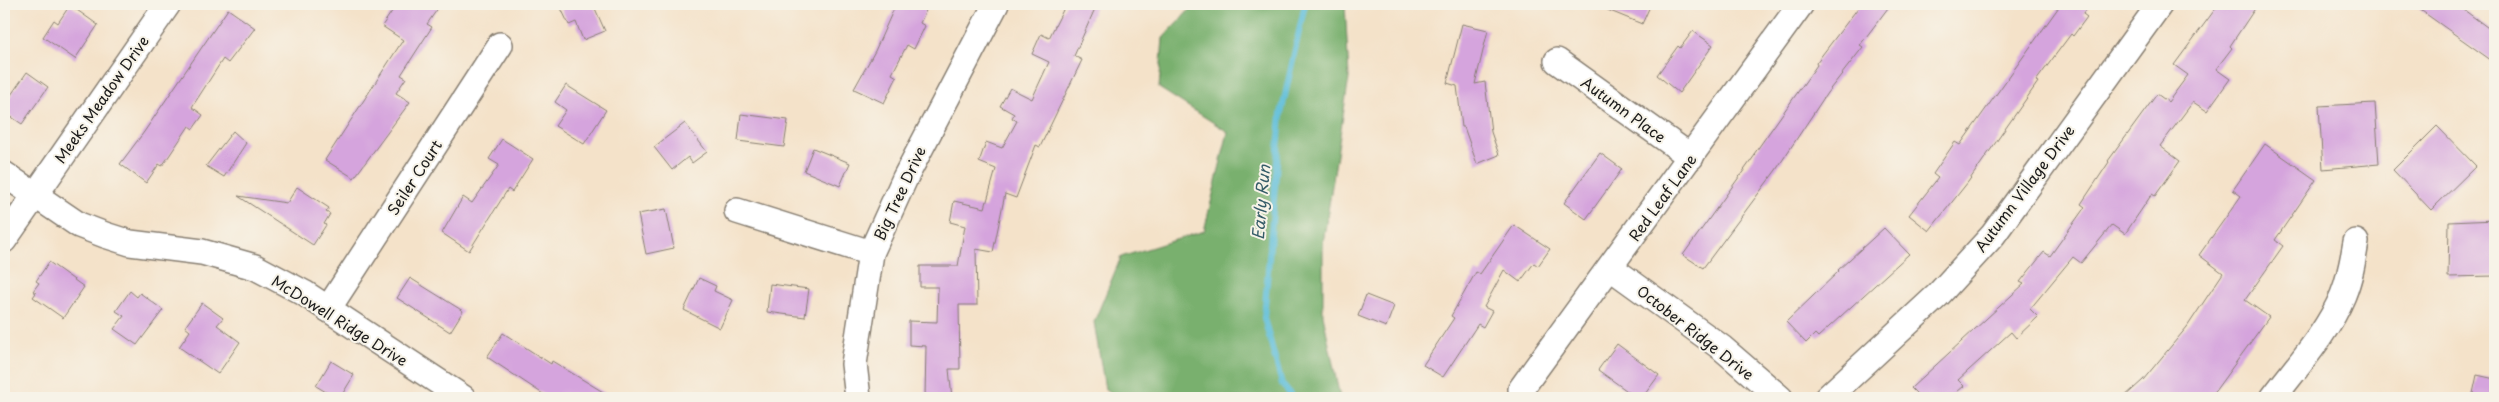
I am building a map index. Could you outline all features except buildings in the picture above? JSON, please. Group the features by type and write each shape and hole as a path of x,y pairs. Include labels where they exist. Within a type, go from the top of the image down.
{"street":[{"name":"Meeks Meadow Drive","path":"4,240 168,4"},
{"name":"Big Tree Drive","path":"858,398 854,364 871,253 905,178 996,4"},
{"name":"Red Leaf Lane","path":"1521,389 1611,268 1801,4"},
{"name":"Autumn Village Drive","path":"1827,398 1938,295 1993,235 2160,4"},
{"name":"Seiler Court","path":"328,309 500,45"},
{"name":"Autumn Place","path":"1557,61 1690,157"},
{"name":"McDowell Ridge Drive","path":"4,174 79,225 105,235 130,243 202,252 254,267 304,293 458,395"},
{"path":"737,212 871,253"},
{"path":"2273,398 2328,323 2343,296 2351,274 2356,242"},
{"name":"October Ridge Drive","path":"1611,268 1722,348 1780,398"}],"green space":[{"path":"1195,4 1345,4 1349,78 1323,243 1323,315 1340,398 1119,398 1105,389 1094,322 1121,257 1204,231 1228,132 1159,88 1163,38"}],"waterway":[{"name":"Early Run","path":"1293,398 1282,384 1264,318 1281,114 1305,4"}]}
